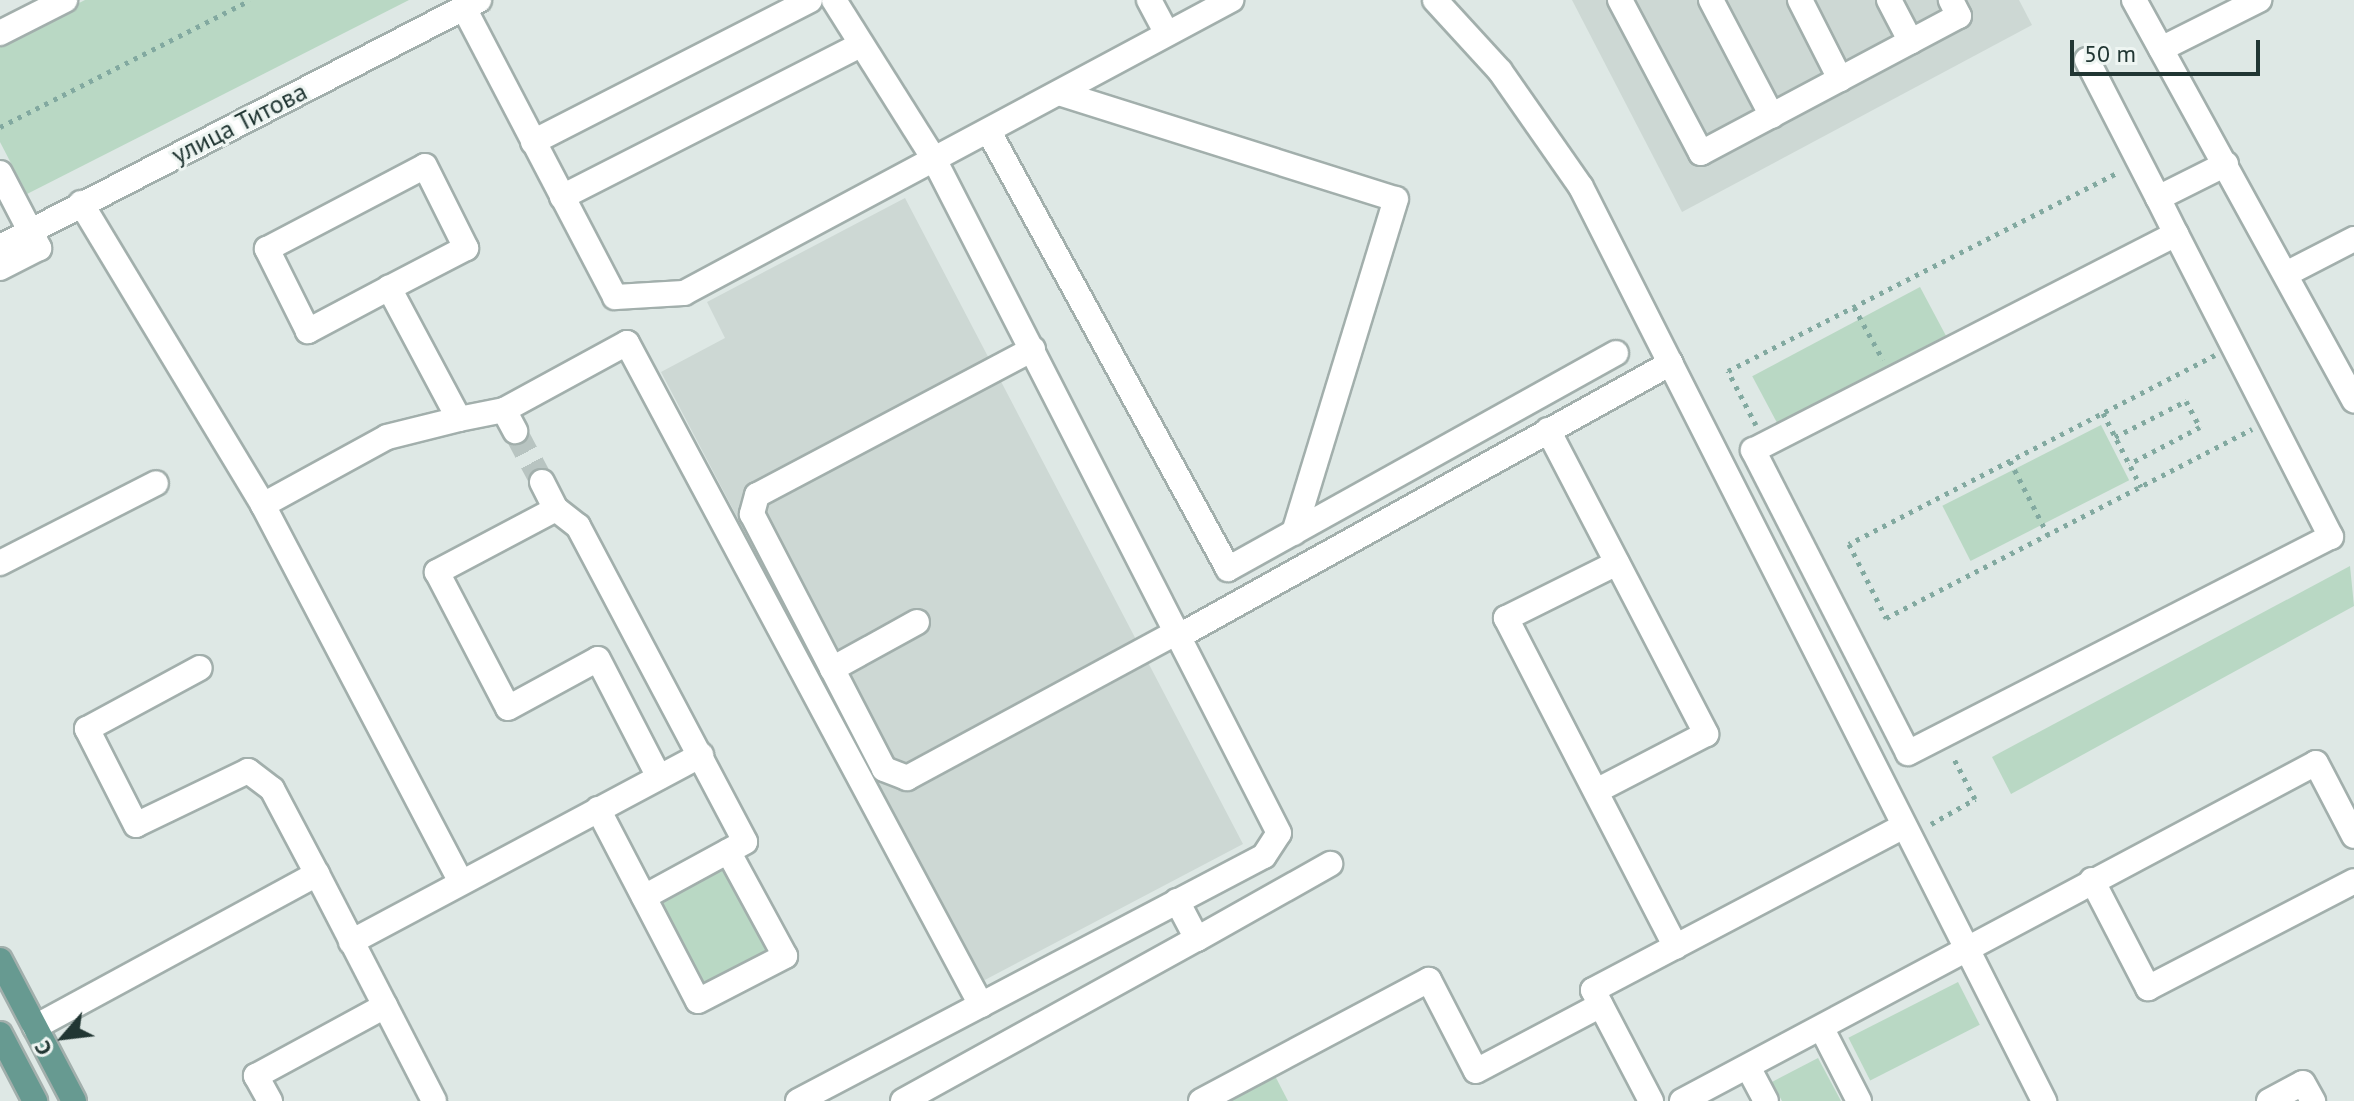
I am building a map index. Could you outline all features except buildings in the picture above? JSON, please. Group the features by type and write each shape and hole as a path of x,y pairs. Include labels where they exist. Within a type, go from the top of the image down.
{"main road":[{"path":"0,960 74,1101"},
{"path":"0,1034 35,1101"}],"street":[{"path":"0,33 65,0"},
{"path":"533,142 810,0"},
{"path":"798,1101 1264,856 1279,833 1180,633 934,159 858,46 834,0"},
{"path":"1149,0 1167,34"},
{"path":"471,4 533,142 615,297 684,293 1231,0"},
{"path":"1435,0 1500,71 1581,187 1903,833 2044,1101"},
{"path":"1620,0 1701,153 1959,16 1951,0"},
{"path":"1711,0 1772,116"},
{"path":"1800,0 1840,79"},
{"path":"1889,0 1911,42"},
{"path":"2134,0 2288,273 2354,401"},
{"path":"2161,49 2259,0"},
{"name":"улица Титова","path":"0,247 471,4"},
{"path":"562,197 858,46"},
{"path":"2087,60 2331,537 1908,753 1753,450 2176,234"},
{"path":"1059,93 1396,199 1294,533"},
{"path":"989,132 1228,569 1616,353"},
{"path":"2158,198 2226,164"},
{"path":"425,166 466,248 389,288 308,331 267,249 425,166"},
{"path":"0,173 39,248 0,268"},
{"path":"81,203 263,505 460,881"},
{"path":"2288,273 2354,239"},
{"path":"389,288 459,419"},
{"path":"263,505 387,437 459,419 509,420 627,343 981,1005"},
{"path":"1033,349 757,495 752,514 884,769 907,778 1180,633 1671,363"},
{"path":"1548,430 1706,734 1596,791"},
{"path":"542,482 556,509 578,526 745,842 644,897"},
{"path":"0,563 156,483"},
{"path":"556,509 437,572 508,708 598,659 659,777"},
{"path":"1617,563 1506,618 1676,947"},
{"path":"832,669 917,622"},
{"path":"200,668 87,729 136,825 248,771 272,789 434,1101"},
{"path":"351,942 460,881 701,755"},
{"path":"1682,1101 1957,959 1963,948 2316,763 2354,836"},
{"path":"598,809 698,1001 785,956 728,851"},
{"path":"1651,1101 1593,990 1903,833"},
{"path":"903,1101 1330,864"},
{"path":"35,1027 317,874"},
{"path":"2092,880 2148,988 2354,881"},
{"path":"1177,901 1197,939"},
{"path":"1201,1101 1429,980 1476,1071 1601,1005"},
{"path":"270,1101 256,1076 385,1006"},
{"path":"1822,1029 1859,1101"},
{"path":"1748,1067 1766,1101"},
{"path":"2269,1101 2303,1083 2313,1101"}],"path":[{"path":"0,127 250,0"},
{"path":"1765,444 1728,371 2139,161"},
{"path":"1854,307 1892,379"},
{"path":"2234,346 1849,544 1886,618 2271,420"},
{"path":"2115,437 2186,401 2200,427 2129,464"},
{"path":"2103,413 2141,487"},
{"path":"2010,461 2048,535"},
{"path":"1903,833 1975,799 1941,736"}],"shaded area":[{"path":"1572,0 2019,0 2032,25 1682,212"},
{"path":"905,198 1243,844 981,982 661,372 725,338 707,302"}],"green space":[{"path":"85,0 409,0 27,194 0,142 0,43"},
{"path":"1920,287 1948,339 1780,428 1752,376"},
{"path":"2101,425 2129,480 1971,561 1942,506"},
{"path":"2350,566 2354,606 2011,794 1992,757"},
{"path":"725,859 776,955 703,994 652,898"},
{"path":"1958,982 1980,1025 1870,1081 1848,1038"},
{"path":"1818,1058 1841,1101 1782,1101 1772,1082"},
{"path":"1272,1070 1288,1101 1215,1101"}],"tunnel":[{"path":"515,431 542,482"}]}
